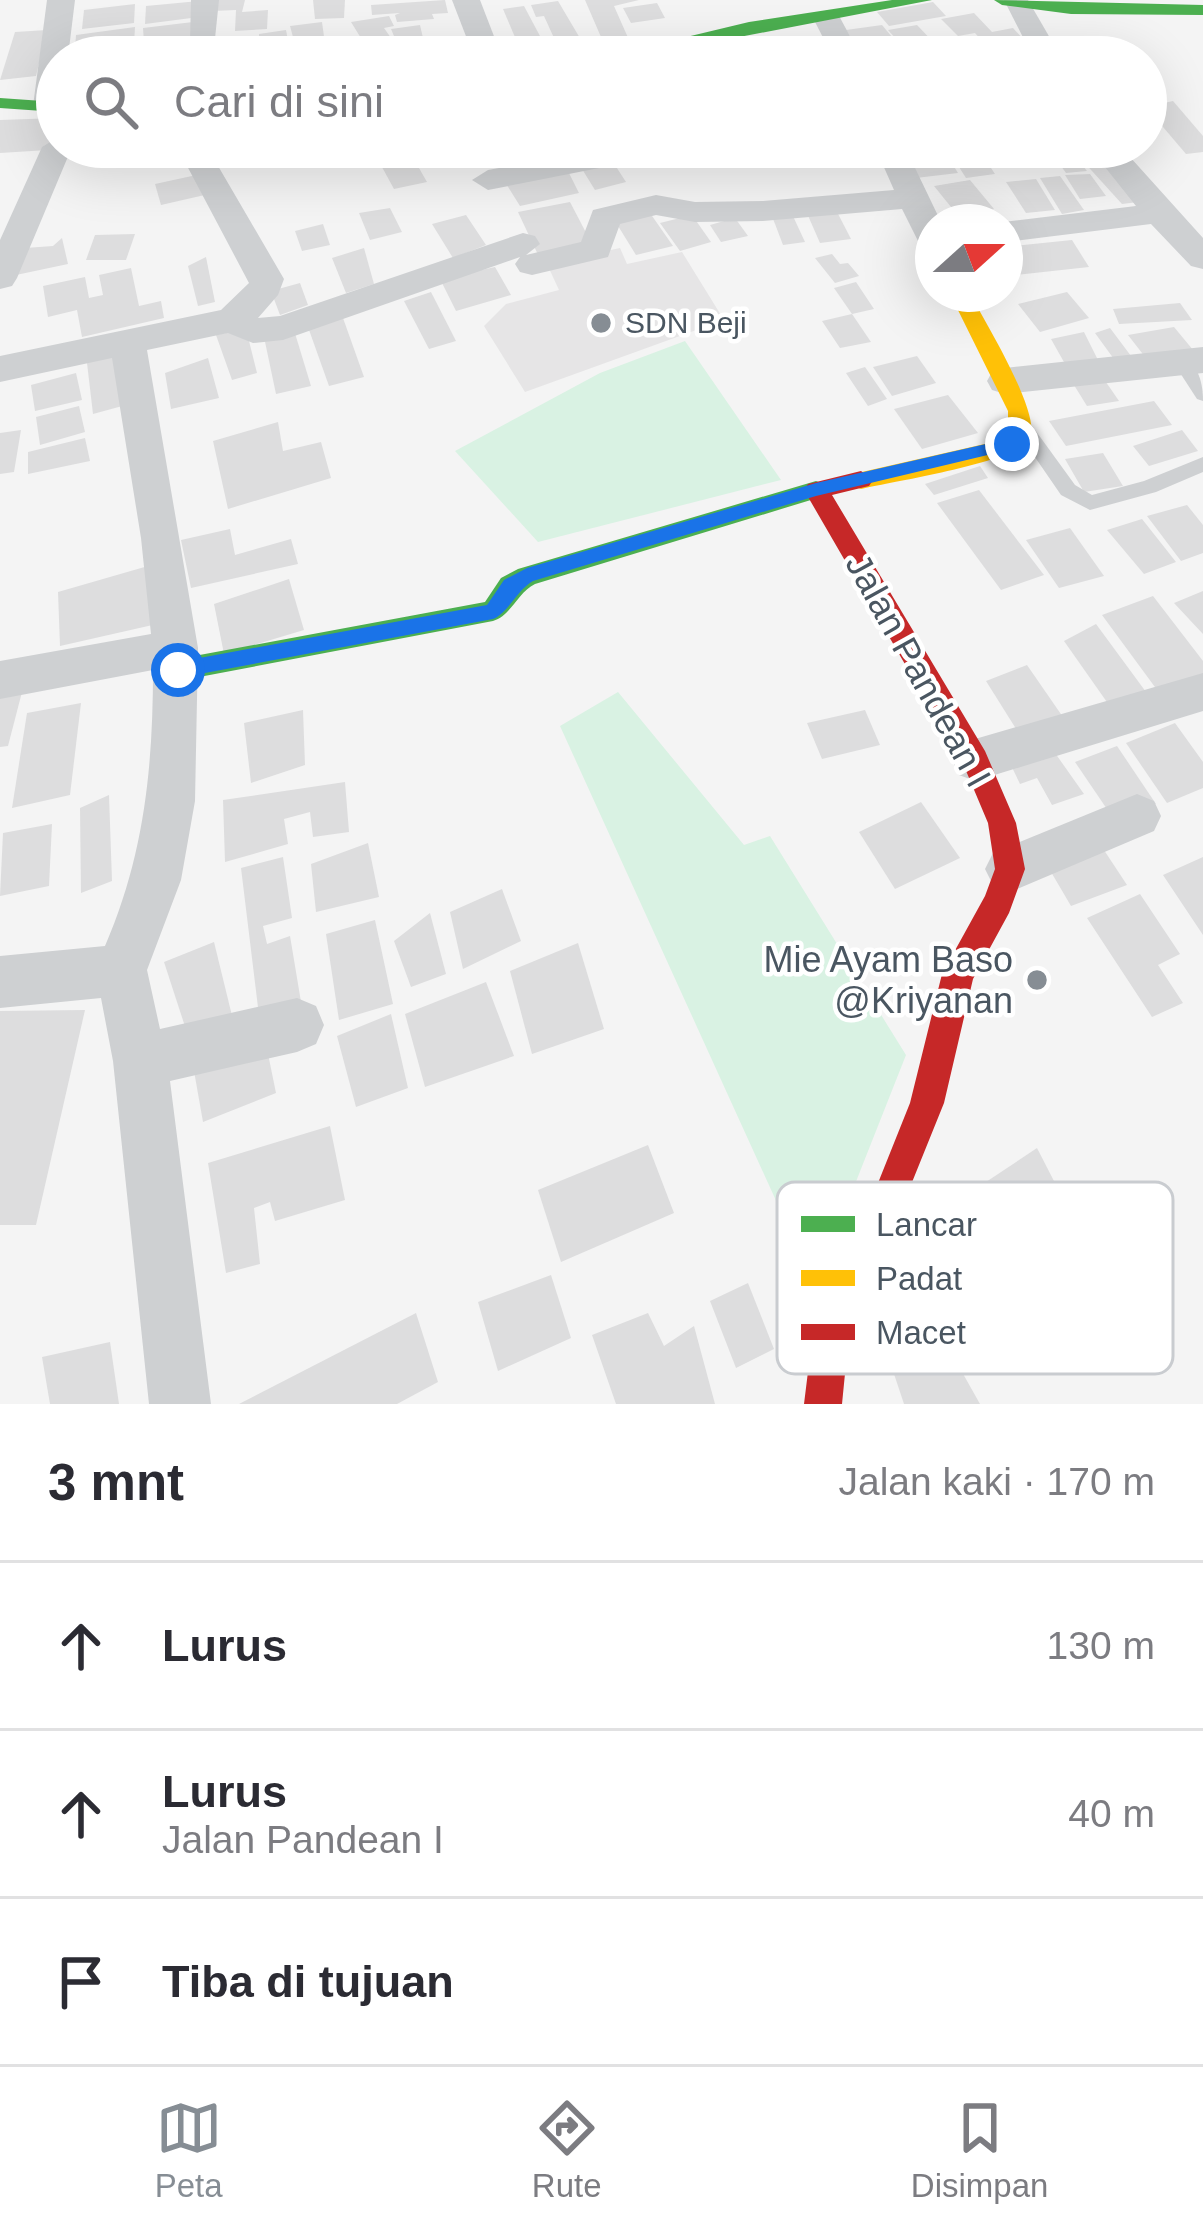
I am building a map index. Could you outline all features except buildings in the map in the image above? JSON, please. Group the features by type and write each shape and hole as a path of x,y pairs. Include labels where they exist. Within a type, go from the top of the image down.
{"street":[{"path":"58,36 61,0"},
{"path":"204,36 206,0"},
{"path":"466,0 480,36"},
{"path":"708,36 827,18 869,3 924,0"},
{"path":"1009,1 1071,9 1203,10"},
{"path":"1009,1 1033,36"},
{"path":"827,18 836,36"},
{"path":"0,103 36,105"},
{"path":"0,278 48,168"},
{"path":"0,369 232,320 266,287 267,279 204,168"},
{"path":"482,168 531,260"},
{"path":"488,180 551,168"},
{"path":"899,168 915,204"},
{"path":"1121,168 1203,258"},
{"path":"232,320 254,332 283,328 531,260 596,249 605,217 637,206 763,211 912,198"},
{"path":"1023,230 1159,213"},
{"path":"0,680 177,659 493,611 510,585 527,576 816,490 1012,444 1023,428 1005,380 969,312"},
{"path":"128,343 177,659 172,800 159,872 121,970 140,1061 180,1404"},
{"path":"1005,380 1192,361"},
{"name":"Jalan Pandean I","path":"816,490 975,760 1002,823 1010,868"},
{"path":"975,760 1203,692"},
{"path":"895,1182 928,1103 958,974 998,903 1010,868 1137,816"},
{"path":"0,982 121,970"},
{"path":"140,1061 297,1025"},
{"path":"823,1404 826,1374"}],"lane":[{"path":"1192,361 1203,395"},
{"path":"1023,428 1068,490 1090,503 1149,487 1203,464"}],"shaded area":[{"name":"SDN Beji","path":"620,248 627,264 682,252 724,320 525,392 484,326 506,304 559,290 547,264"}],"green space":[{"path":"685,341 781,480 538,542 455,451 600,373"},
{"path":"618,692 744,845 770,836 906,1055 856,1182 777,1182 777,1203 560,726"}],"traffic: fast":[{"path":"708,36 924,0"},
{"path":"1002,0 1071,9 1203,10"},
{"path":"0,103 36,106"},
{"path":"178,670 493,611 510,585 527,576 816,490"}],"traffic: slow":[{"path":"861,480 995,450 1020,437 1019,411 969,312"}],"traffic: jam":[{"path":"861,480 816,490 975,760 1002,823 1010,869 998,903 958,974 927,1103 895,1182"},
{"path":"823,1404 826,1374"}],"place":[{"name":"SDN Beji","path":"601,323"},
{"name":"Mie Ayam Baso @Kriyanan","path":"1037,980"}],"route":[{"path":"178,670 493,611 510,585 527,576 816,490 1012,444"}]}
